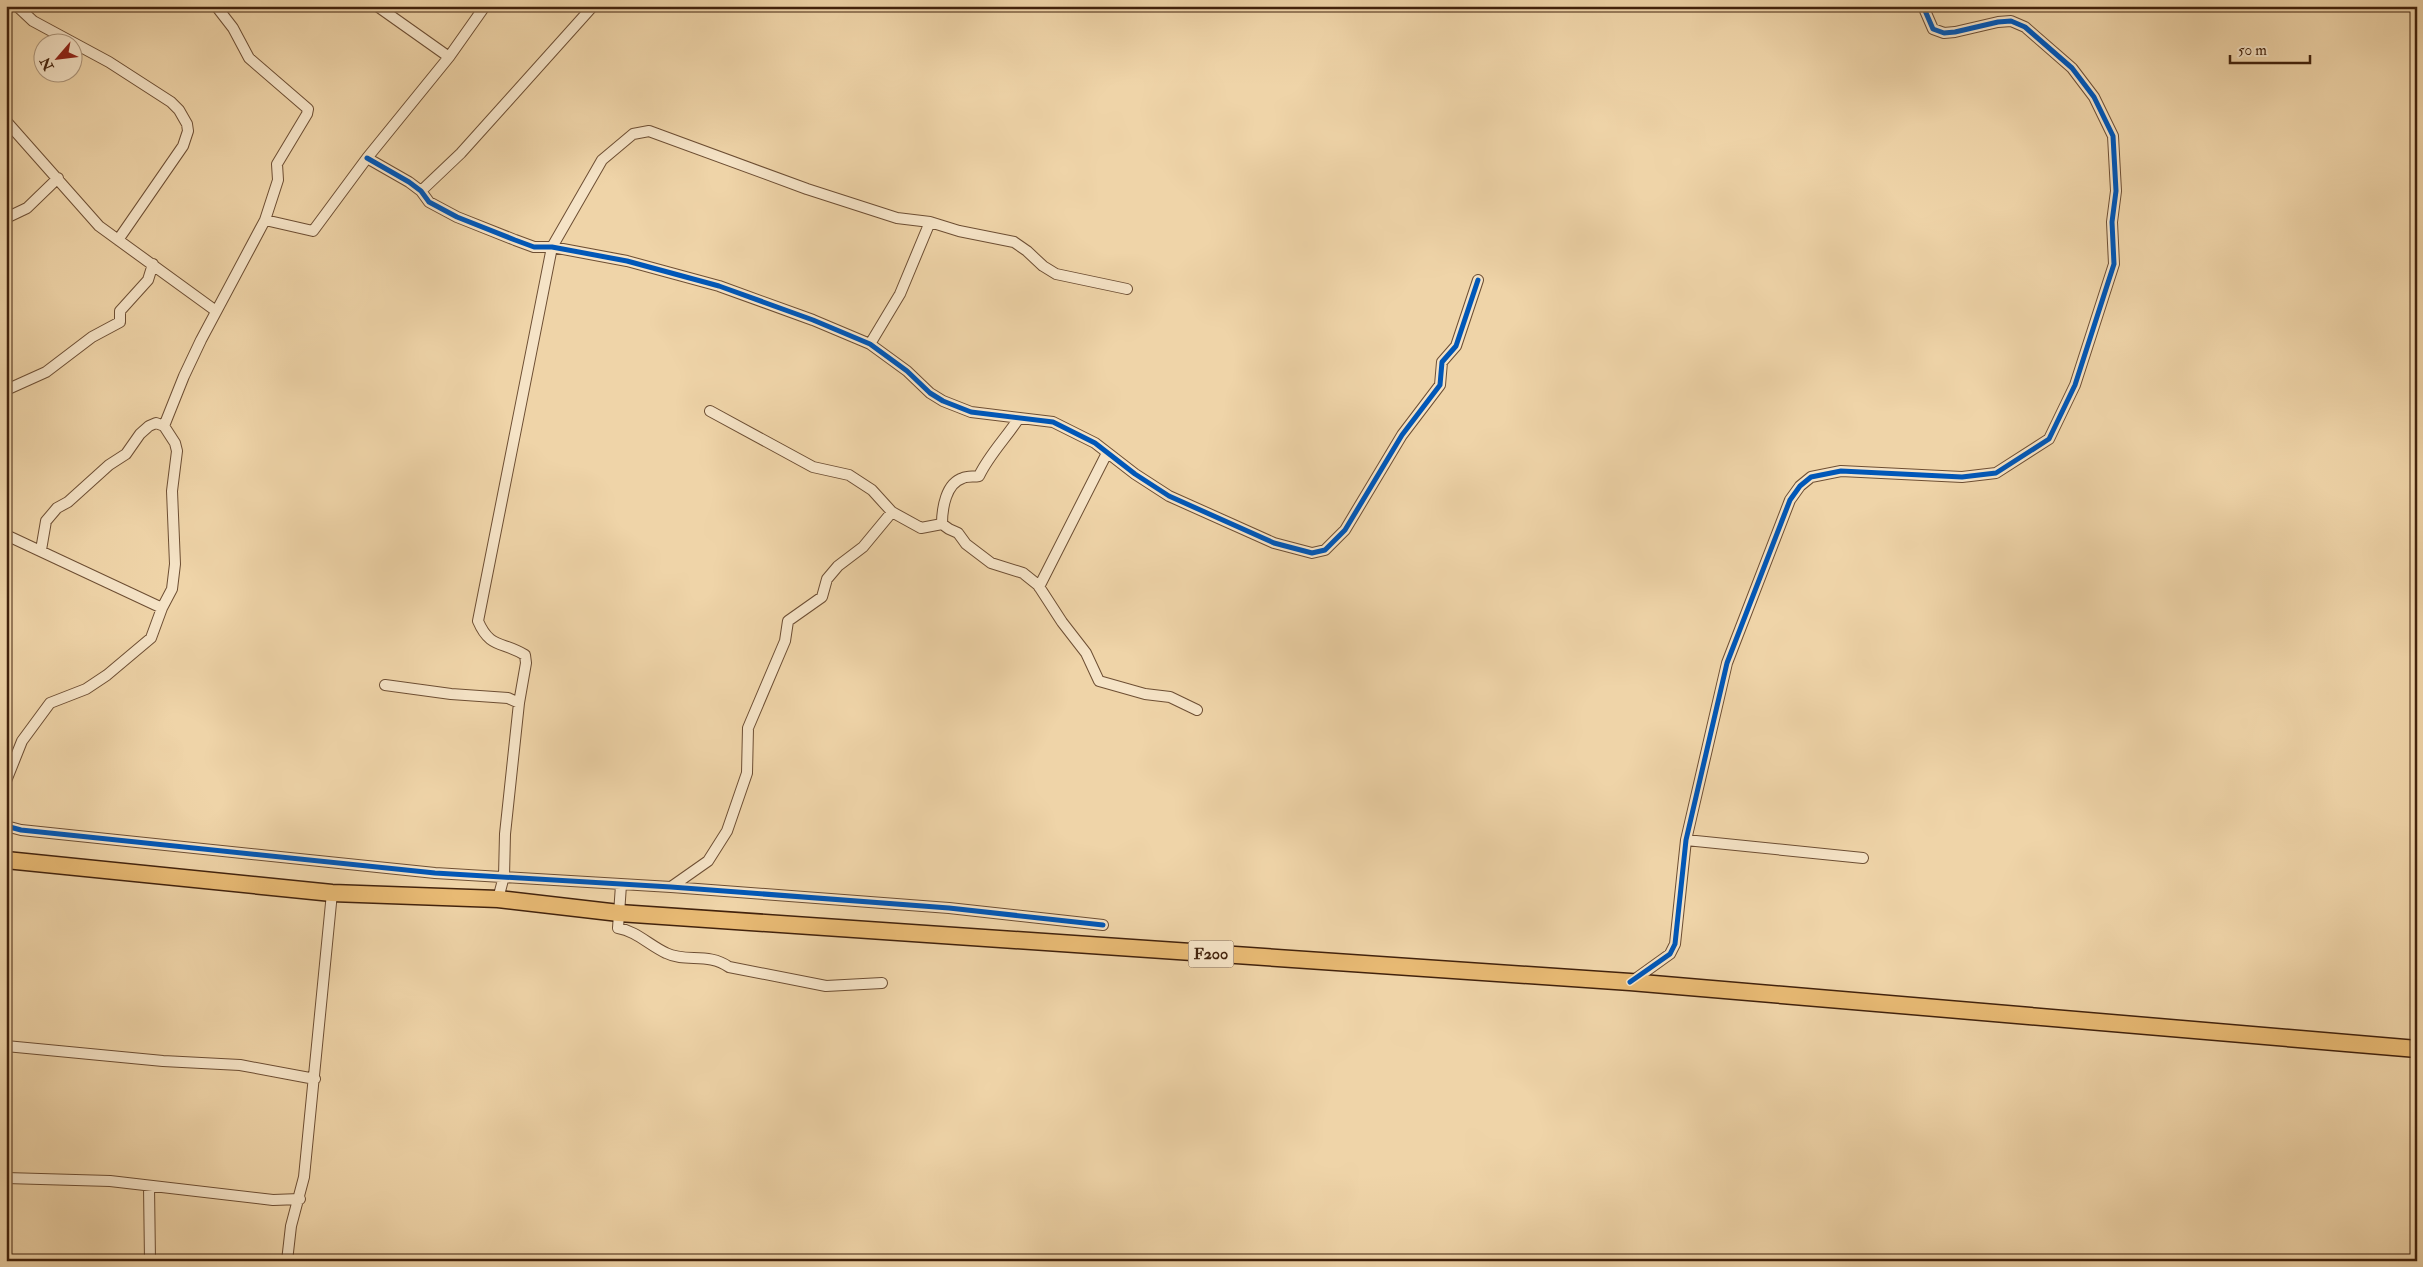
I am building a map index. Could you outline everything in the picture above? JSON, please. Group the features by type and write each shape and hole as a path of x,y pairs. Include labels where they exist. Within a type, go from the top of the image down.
{"main road":[{"name":"F200","path":"6,860 332,893 498,899 619,913 1630,982 2417,1049"}],"street":[{"path":"17,6 33,22 109,62 158,93 171,102 184,117 188,131 183,146 118,240"},
{"path":"164,426 184,376 216,311 265,220 278,180 277,164 307,114 308,109 249,58 233,28 216,6"},
{"path":"376,6 449,57"},
{"path":"265,220 313,231 367,158 449,57 485,6"},
{"path":"421,191 461,153 593,6"},
{"path":"1630,982 1670,954 1675,944 1686,840 1727,663 1778,526 1790,500 1800,486 1811,477 1841,471 1962,477 1996,473 2049,439 2075,385 2114,264 2112,222 2116,191 2113,136 2094,97 2072,68 2025,27 2011,21 1944,33 1933,29 1922,6"},
{"path":"6,121 47,170 58,178 90,216 118,240 216,311"},
{"path":"498,899 504,876 504,834 519,703 526,663 525,655 490,641 484,634 478,621 552,247 602,160 633,134 649,131 897,218 930,222 959,231 1014,242 1027,250 1043,266 1056,274 1127,289"},
{"path":"367,158 421,191 429,202 457,217 534,247 552,247 627,261 719,286 813,320 870,344 907,371 930,393 942,401 971,412 1053,422 1089,439 1152,486 1194,508 1274,543 1312,553 1325,550 1345,530 1402,435 1440,385 1442,362 1456,346 1478,280"},
{"path":"6,218 27,208 58,178"},
{"path":"870,344 900,294 930,222"},
{"path":"6,390 46,372 92,337 120,322 120,311 148,280 153,264"},
{"path":"710,411 812,467 850,476 872,490 892,512 921,528 942,524"},
{"path":"942,524 942,511 950,487 962,478 979,476 990,457 1004,441 1019,418"},
{"path":"6,781 22,741 50,703 86,689 107,675 151,638 172,588 175,564 172,491 178,451 164,426 156,423 148,426 126,454 109,465 68,502 57,508 46,521 41,550"},
{"path":"1039,587 1107,453"},
{"path":"671,887 708,861 727,831 747,773 748,728 785,641 788,621 822,597 827,579 838,566 863,547 892,512"},
{"path":"942,524 958,533 966,544 991,563 1023,573 1039,587 1086,653 1099,681 1145,694 1170,697 1197,710"},
{"path":"6,535 162,608"},
{"path":"385,685 451,694 508,698 519,703"},
{"path":"6,826 21,830 435,873 671,887 959,909 1103,925"},
{"path":"1686,840 1863,858"},
{"path":"621,885 618,928 629,930 667,954 718,959 729,967 826,986 882,983"},
{"path":"288,1261 291,1226 300,1199 315,1079 332,893"},
{"path":"6,1046 163,1061 240,1065 315,1079"},
{"path":"6,1178 110,1181 273,1200 300,1199"},
{"path":"149,1186 150,1261"}],"cycle path":[{"path":"1630,982 1670,954 1675,944 1686,840 1727,663 1790,500 1800,486 1811,477 1841,471 1962,477 1996,473 2049,439 2075,385 2114,264 2112,222 2116,191 2113,136 2094,97 2072,68 2025,27 2011,21 1944,33 1933,29 1923,6"},
{"path":"367,158 409,182 421,191 429,202 457,217 534,247 552,247 627,261 719,286 813,320 870,344 907,371 930,393 943,401 971,412 1053,422 1095,443 1135,474 1169,496 1274,543 1312,553 1325,550 1345,530 1402,435 1440,385 1442,362 1456,346 1478,280"},
{"path":"6,826 21,830 435,873 671,887 949,908 1103,925"}]}
